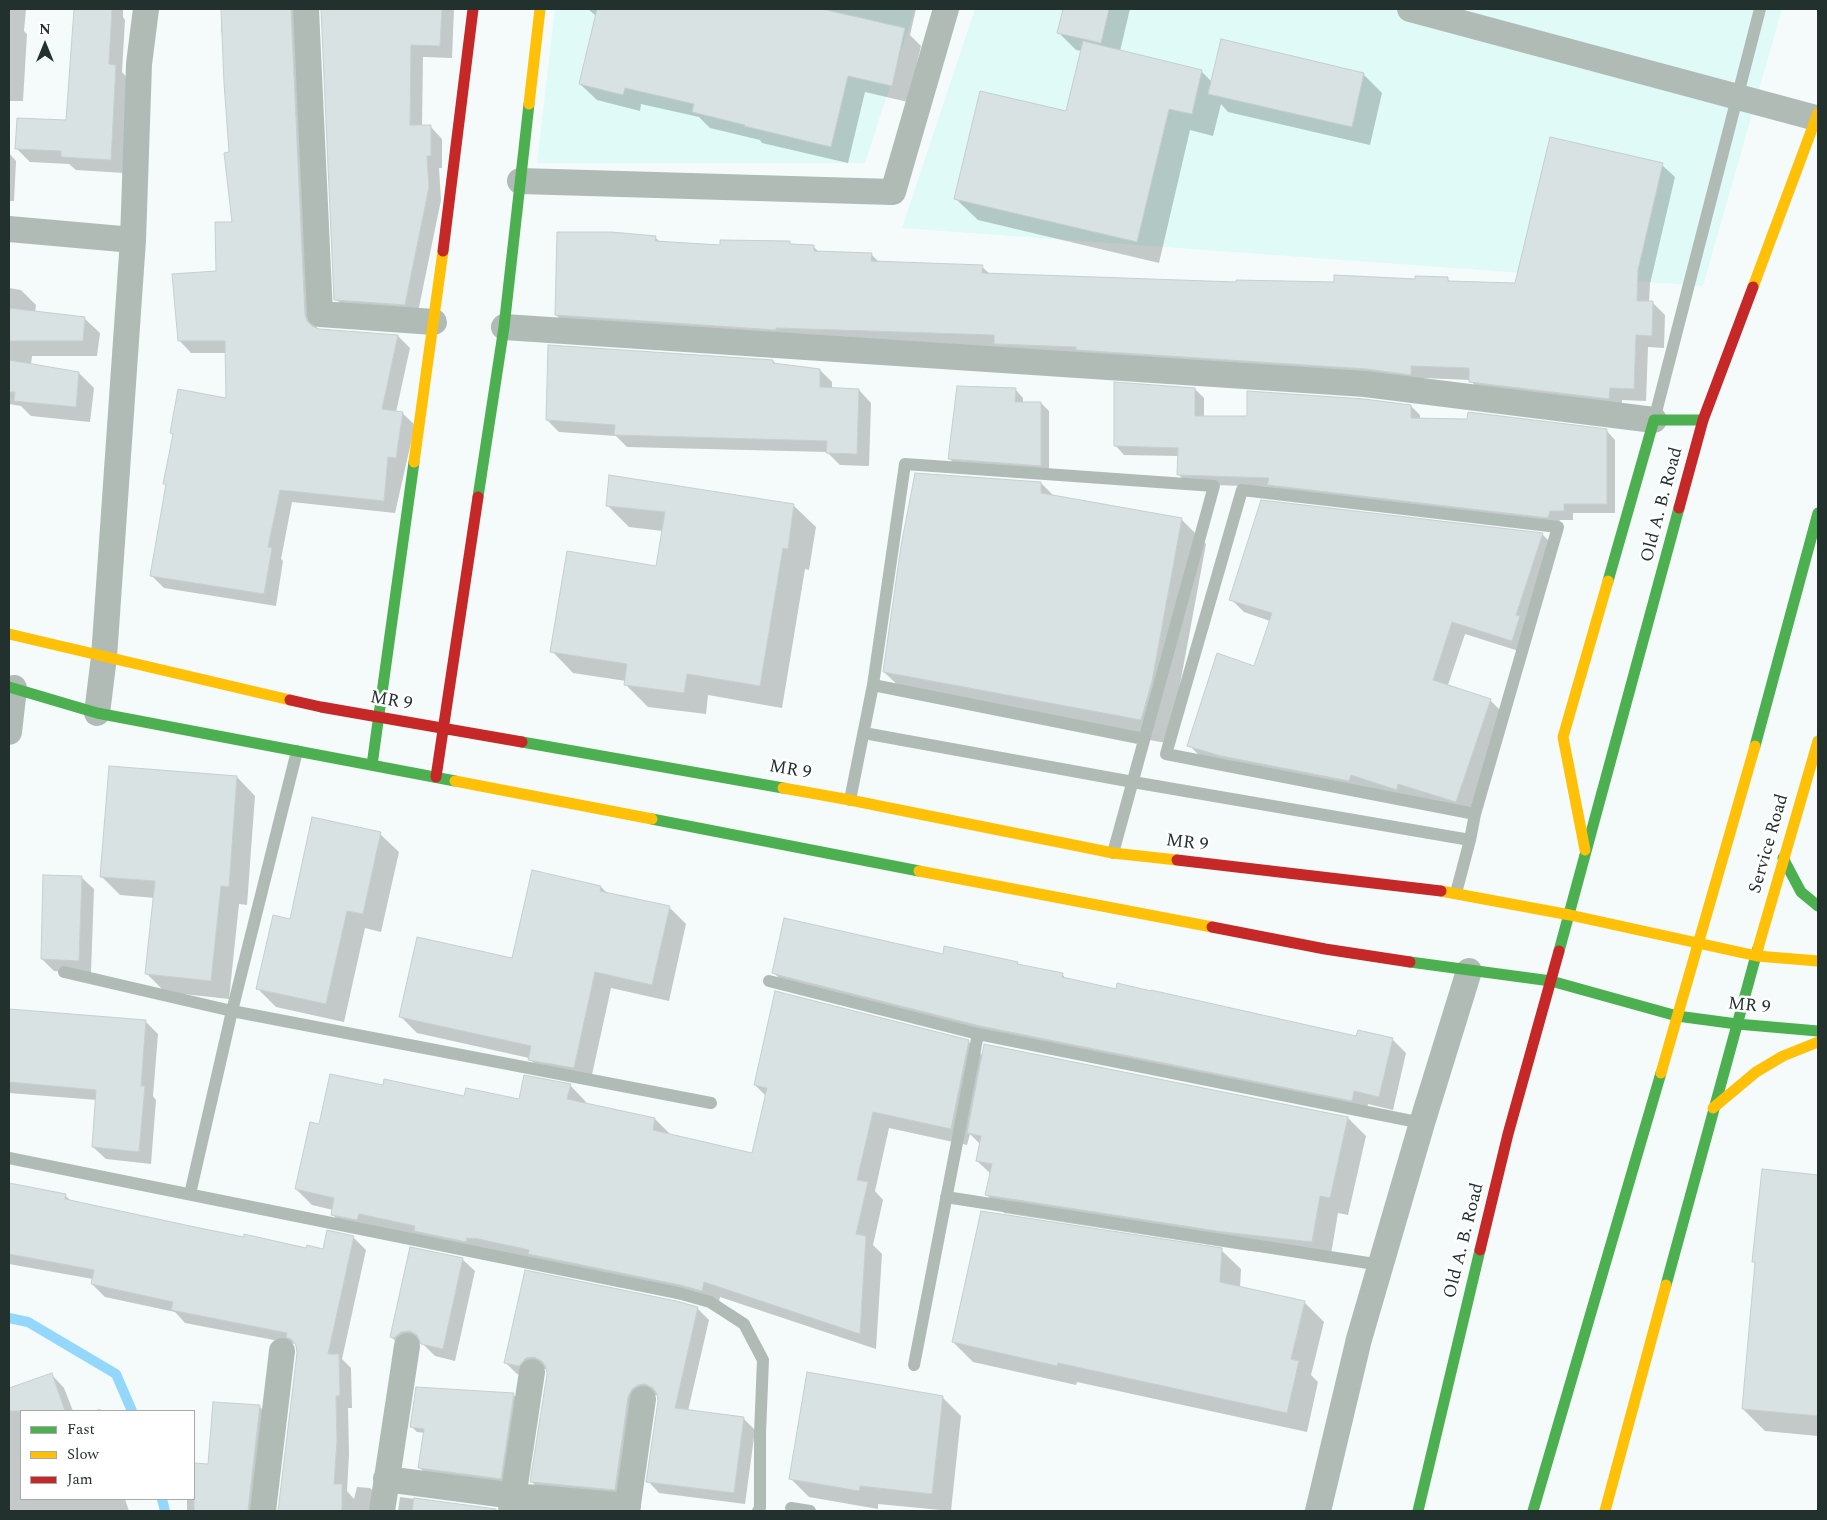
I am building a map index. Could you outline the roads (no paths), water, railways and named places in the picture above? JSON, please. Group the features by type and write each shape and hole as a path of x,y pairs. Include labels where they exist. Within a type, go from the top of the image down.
{"street":[{"path":"97,714 104,657 133,240 139,64 146,9"},
{"path":"306,9 320,314 434,322"},
{"path":"372,765 434,322 473,9"},
{"path":"436,777 504,327 540,9"},
{"path":"520,181 893,192 946,9"},
{"path":"1410,9 1737,97 1817,116"},
{"name":"Old A. B. Road","path":"1418,1511 1508,1134 1570,915 1703,420 1817,116"},
{"path":"9,229 133,240"},
{"path":"504,327 1365,384 1654,420 1703,420"},
{"path":"1586,856 1563,737 1654,420"},
{"path":"1533,1511 1738,810 1818,513"},
{"name":"MR 9","path":"9,634 321,707 850,800 1113,853 1456,893 1570,915 1698,943"},
{"path":"9,732 11,687 97,714 436,777 1325,949 1469,971 1551,981"},
{"name":"Service Road","path":"1605,1511 1713,1108 1783,858 1818,742"},
{"path":"1783,858 1801,892 1818,906"},
{"path":"1698,943 1757,956 1818,961"},
{"path":"1318,1511 1359,1339 1469,971"},
{"name":"MR 9","path":"1551,981 1677,1016 1737,1024 1818,1031"},
{"path":"1713,1108 1756,1072 1783,1056 1818,1042"},
{"path":"382,1511 407,1346"},
{"path":"262,1511 282,1352"},
{"path":"513,1504 532,1372"},
{"path":"386,1479 513,1504 627,1509 643,1399"}],"lane":[{"path":"1654,420 1760,9"},
{"path":"850,800 873,685 905,464 1214,486 1113,853"},
{"path":"1456,893 1475,814 1558,527 1242,490 1166,754 1475,814"},
{"path":"873,685 1144,739"},
{"path":"864,733 1132,782 1470,840"},
{"path":"190,1194 232,1011 297,751"},
{"path":"64,972 232,1011 711,1104"},
{"path":"769,981 978,1034 1422,1123"},
{"path":"914,1365 978,1034"},
{"path":"9,1158 678,1293 710,1302 744,1324 763,1360 760,1433 760,1508 758,1511"},
{"path":"946,1197 1381,1265"},
{"path":"791,1508 810,1511"}],"waterway":[{"path":"9,1318 28,1322 116,1374 132,1410"},
{"path":"162,1500 165,1511"}]}
